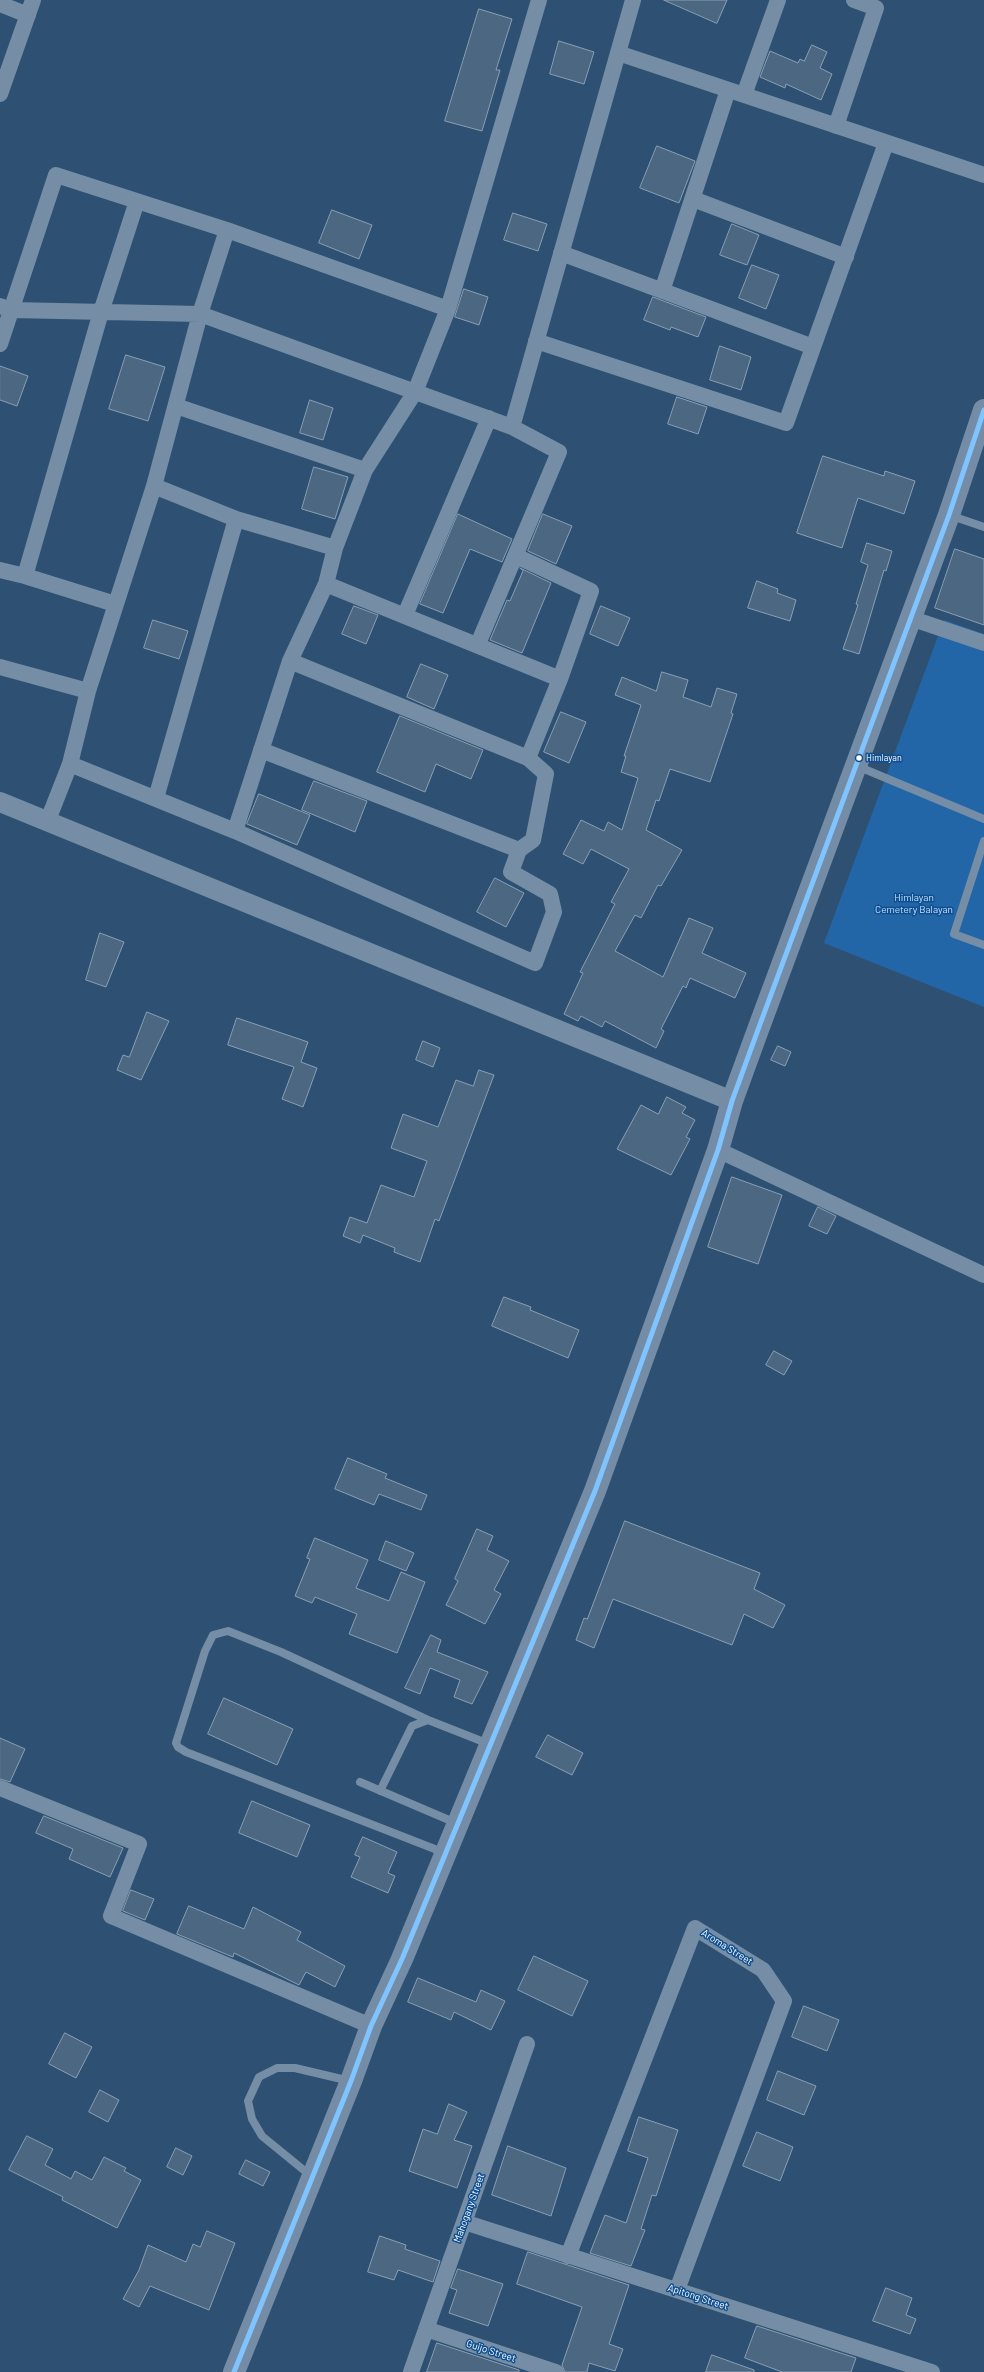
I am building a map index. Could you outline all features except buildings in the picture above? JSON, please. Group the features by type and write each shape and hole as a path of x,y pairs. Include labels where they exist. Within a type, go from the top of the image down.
{"main road":[{"path":"234,2372 311,2176 351,2081 371,2026 402,1959 459,1824 595,1491 718,1150 732,1101 854,765 948,515 984,410"}],"street":[{"path":"235,831 290,661 326,584 335,548 365,470 415,392 448,309 539,0"},
{"path":"512,427 633,0"},
{"path":"744,95 778,0"},
{"path":"836,126 876,8 854,0"},
{"path":"0,4 31,7 3,78 0,94"},
{"path":"618,52 984,175"},
{"path":"662,291 728,90"},
{"path":"536,341 786,423 886,143"},
{"path":"0,344 6,308 56,175 227,230 448,309"},
{"path":"692,199 846,257"},
{"path":"25,576 101,312 137,201"},
{"path":"48,820 70,764 88,691 154,486 200,314 227,230"},
{"path":"561,253 813,347"},
{"path":"6,308 200,314 489,418 512,427 560,452 478,644"},
{"path":"176,406 365,470"},
{"path":"405,615 489,418"},
{"path":"154,486 236,519 335,548"},
{"path":"156,798 236,519"},
{"path":"516,556 591,591 560,679 528,758"},
{"path":"0,570 25,576 115,604"},
{"path":"326,584 478,644 560,679"},
{"path":"910,618 984,643"},
{"path":"70,764 235,831 535,963 554,912 550,894 510,872 519,850 533,840 546,774 528,758 290,661"},
{"path":"0,667 88,691"},
{"path":"261,750 519,850"},
{"path":"0,802 48,820 732,1101"},
{"path":"718,1150 984,1275"},
{"path":"0,1788 139,1844 111,1916 371,2026"},
{"name":"Aroma Street","path":"568,2256 695,1928 763,1970 784,2001 676,2290"},
{"name":"Mahogany Street","path":"411,2372 527,2044"},
{"name":"Apitong Street","path":"464,2222 932,2372"},
{"name":"Guijo Street","path":"426,2329 556,2372"}],"lane":[{"path":"948,515 984,527"},
{"path":"854,765 984,819"},
{"path":"984,841 954,934 984,945"},
{"path":"446,1854 186,1752 178,1747 176,1743 208,1646 213,1635 228,1631 281,1652 428,1720 491,1745"},
{"path":"380,1791 412,1726 428,1720"},
{"path":"360,1782 459,1824"},
{"path":"311,2176 262,2136 252,2120 248,2101 260,2077 277,2068 295,2068 351,2081"}],"green space":[{"name":"Himlayan Cemetery Balayan","path":"944,620 984,634 984,1007 824,943"}],"transit line":[{"path":"234,2372 351,2081 371,2026 402,1959 595,1491 718,1150 732,1101 949,515 984,410"}],"place":[{"name":"Himlayan","path":"859,758"}]}
